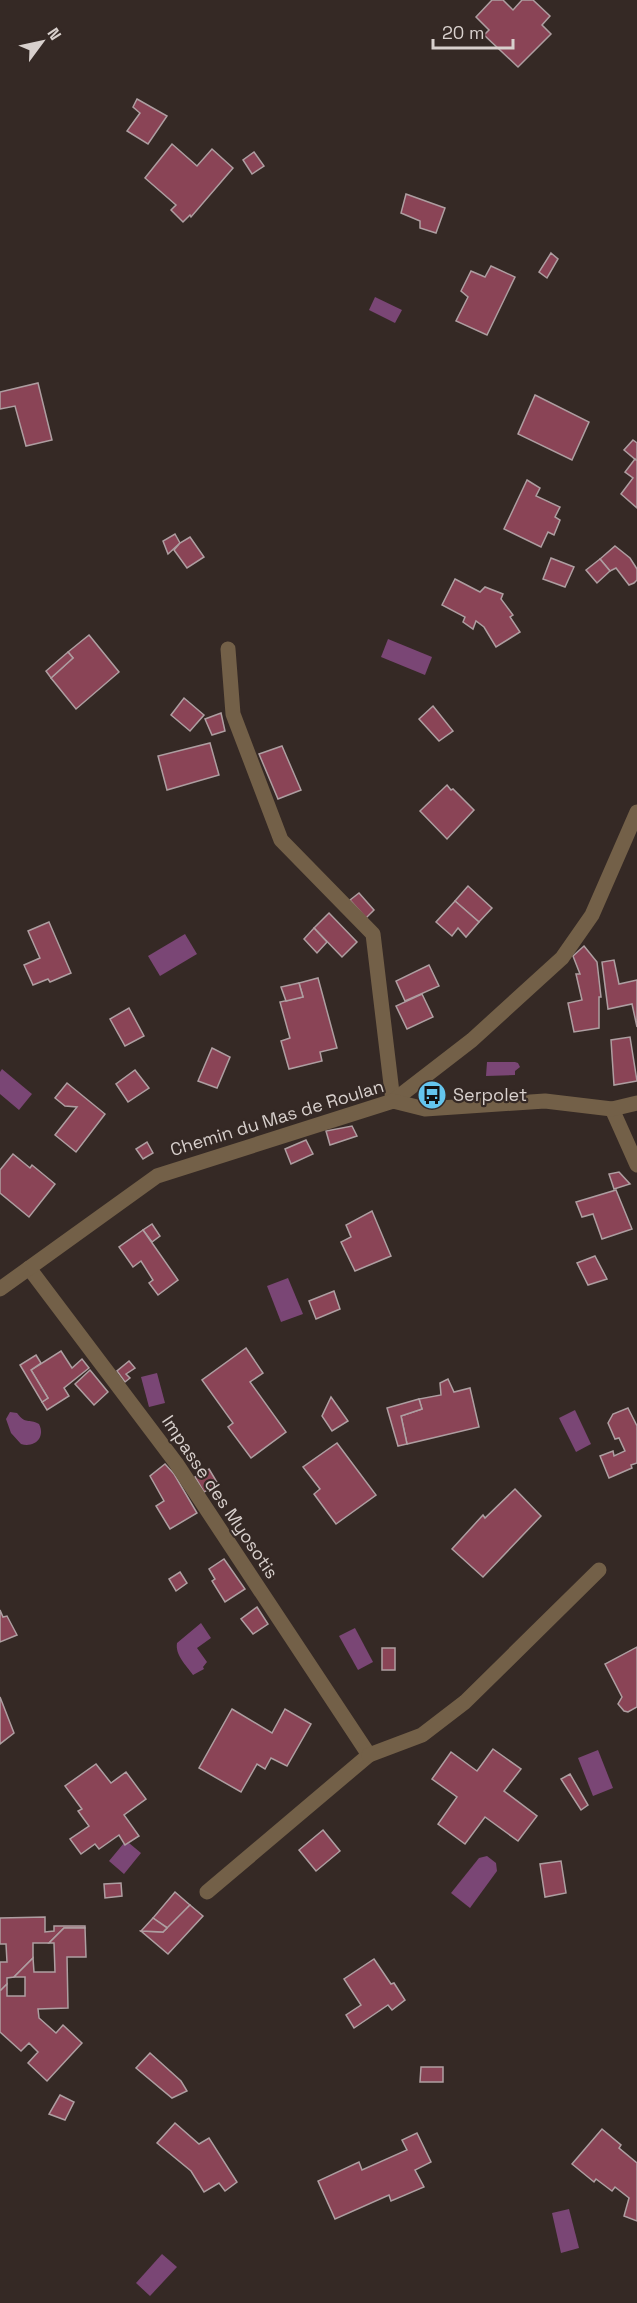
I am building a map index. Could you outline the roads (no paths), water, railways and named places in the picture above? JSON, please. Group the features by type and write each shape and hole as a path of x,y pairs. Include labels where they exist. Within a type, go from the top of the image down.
{"street":[{"path":"228,649 233,714 281,840 373,934 393,1101"},
{"path":"393,1101 472,1040 562,958 592,915 637,812"},
{"name":"Chemin du Mas de Roulan","path":"0,1290 156,1176 393,1101 425,1109 545,1101 612,1109 637,1103"},
{"path":"612,1109 637,1165"},
{"name":"Impasse des Myosotis","path":"29,1268 176,1463 369,1755"},
{"path":"207,1892 369,1755 422,1735 465,1702 599,1570"}],"place":[{"name":"Serpolet","path":"432,1095"}]}
